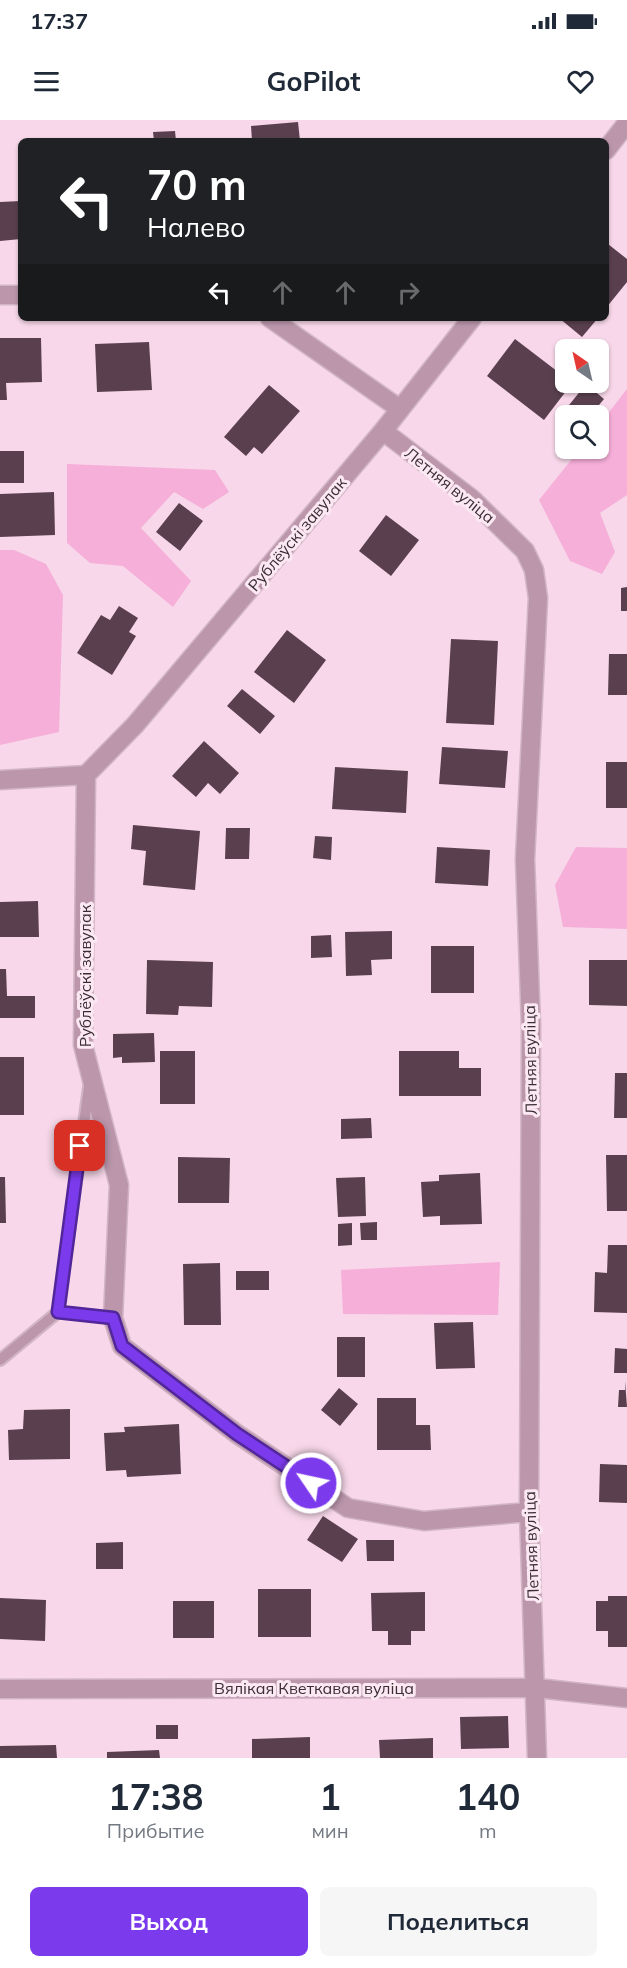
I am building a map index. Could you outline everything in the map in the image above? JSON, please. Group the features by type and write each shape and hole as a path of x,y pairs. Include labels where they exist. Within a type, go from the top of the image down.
{"street":[{"path":"609,146 627,123"},
{"path":"0,295 18,295"},
{"path":"274,321 400,409"},
{"name":"Рублёўскі завулак","path":"470,321 383,431 135,725 86,775 83,1045 119,1185 113,1318 122,1346 237,1434 348,1508 423,1521 529,1512"},
{"name":"Летняя вуліца","path":"383,431 472,499 525,551 534,570 538,598 525,859 531,1026 529,1512 537,1688 537,1758"},
{"path":"0,780 86,775"},
{"name":"Вялікая Кветкавая вуліца","path":"0,1689 537,1688 627,1698"}],"lane":[{"path":"0,1360 58,1312 91,1077"},
{"path":"58,1312 113,1318"}],"shaded area":[{"path":"627,389 627,495 600,513 615,552 602,574 570,561 539,500 572,459 609,459 609,412"},
{"path":"67,464 215,470 229,492 203,509 174,492 141,528 191,581 173,607 123,566 90,563 67,543"},
{"path":"0,550 14,550 46,564 63,595 59,732 0,745"},
{"path":"576,847 627,848 627,929 563,927 555,885"},
{"path":"500,1262 498,1315 343,1314 341,1270"}],"building":[{"path":"298,122 300,138 252,138 251,126"},
{"path":"175,131 176,138 154,138 153,132"},
{"path":"18,201 18,239 0,241 0,202"},
{"path":"609,245 627,259 627,282 609,304"},
{"path":"563,321 595,321 582,337"},
{"path":"0,338 41,338 42,382 6,383 7,400 0,400"},
{"path":"515,339 555,370 555,393 565,393 544,420 487,376"},
{"path":"149,342 152,390 97,392 95,344"},
{"path":"269,385 300,411 262,454 254,447 246,456 224,437"},
{"path":"579,393 597,393 604,399 599,405 569,405"},
{"path":"0,451 24,451 24,483 0,483"},
{"path":"54,492 55,535 0,537 0,494"},
{"path":"179,503 203,521 180,551 156,532"},
{"path":"386,515 419,540 391,576 359,551"},
{"path":"627,587 627,611 621,611 621,588"},
{"path":"119,606 138,618 129,632 136,636 112,675 77,653 101,615 110,620"},
{"path":"287,630 326,660 294,703 254,672"},
{"path":"451,639 498,641 494,725 446,723"},
{"path":"609,654 627,654 627,695 608,695"},
{"path":"242,689 275,716 260,734 227,706"},
{"path":"204,741 239,773 220,794 208,783 196,797 172,776"},
{"path":"442,747 508,751 505,788 439,784"},
{"path":"606,762 627,762 627,808 606,808"},
{"path":"335,767 408,771 406,813 332,809"},
{"path":"133,825 200,831 195,890 143,885 146,851 131,849"},
{"path":"226,828 250,828 249,859 225,859"},
{"path":"315,836 332,837 331,860 313,858"},
{"path":"437,847 490,850 488,886 435,883"},
{"path":"38,901 39,937 0,937 0,902"},
{"path":"392,931 392,959 371,960 372,975 346,976 345,932"},
{"path":"331,935 332,957 311,958 311,936"},
{"path":"431,946 474,946 474,993 431,993"},
{"path":"147,960 213,962 212,1007 179,1006 178,1015 146,1014"},
{"path":"589,960 627,960 627,1006 589,1005"},
{"path":"0,969 6,969 7,996 35,996 35,1018 0,1018"},
{"path":"154,1033 155,1062 122,1063 122,1057 113,1058 113,1034"},
{"path":"160,1051 195,1051 195,1104 160,1104"},
{"path":"399,1051 459,1051 459,1068 481,1068 481,1096 399,1096"},
{"path":"0,1057 24,1057 24,1115 0,1115"},
{"path":"615,1073 627,1073 627,1118 614,1118"},
{"path":"371,1118 372,1138 341,1139 341,1119"},
{"path":"606,1155 627,1155 627,1211 607,1211"},
{"path":"178,1157 230,1158 229,1203 178,1203"},
{"path":"480,1173 482,1224 440,1225 440,1216 423,1217 421,1182 439,1181 439,1175"},
{"path":"0,1177 5,1177 6,1223 0,1223"},
{"path":"365,1177 366,1216 338,1217 336,1178"},
{"path":"377,1222 377,1240 361,1240 360,1223"},
{"path":"352,1223 352,1245 338,1246 338,1224"},
{"path":"608,1245 627,1245 627,1313 594,1312 595,1272 607,1273"},
{"path":"220,1263 221,1325 184,1325 183,1264"},
{"path":"236,1271 269,1271 269,1290 236,1290"},
{"path":"473,1322 475,1368 436,1369 434,1323"},
{"path":"337,1337 365,1337 365,1377 337,1377"},
{"path":"615,1348 627,1349 627,1373 614,1373"},
{"path":"625,1381 627,1407 618,1407 619,1390 625,1390"},
{"path":"339,1388 358,1404 340,1426 321,1410"},
{"path":"377,1398 416,1398 416,1425 430,1425 431,1450 377,1450"},
{"path":"70,1409 70,1459 9,1460 8,1430 23,1429 24,1410"},
{"path":"179,1424 181,1474 127,1477 126,1470 106,1471 104,1433 125,1432 124,1427"},
{"path":"600,1464 627,1465 627,1503 599,1502"},
{"path":"323,1516 358,1539 342,1562 307,1540"},
{"path":"366,1540 394,1540 394,1561 367,1561"},
{"path":"123,1542 123,1569 96,1569 96,1543"},
{"path":"258,1589 311,1589 311,1637 258,1637"},
{"path":"425,1592 425,1631 411,1631 411,1645 388,1645 388,1631 372,1631 371,1593"},
{"path":"608,1596 627,1596 627,1647 608,1647 608,1631 596,1631 596,1601 608,1601"},
{"path":"0,1598 46,1600 45,1641 0,1639"},
{"path":"173,1601 214,1601 214,1638 173,1638"},
{"path":"508,1716 509,1748 461,1749 460,1717"},
{"path":"156,1725 178,1725 178,1739 156,1739"},
{"path":"310,1737 310,1758 252,1758 252,1739"},
{"path":"433,1738 433,1758 380,1758 379,1740"},
{"path":"56,1745 57,1758 0,1758 0,1746"},
{"path":"159,1750 160,1758 107,1758 107,1752"}],"route":[{"path":"80,1146 58,1312 113,1318 122,1346 237,1434 311,1483"}]}
